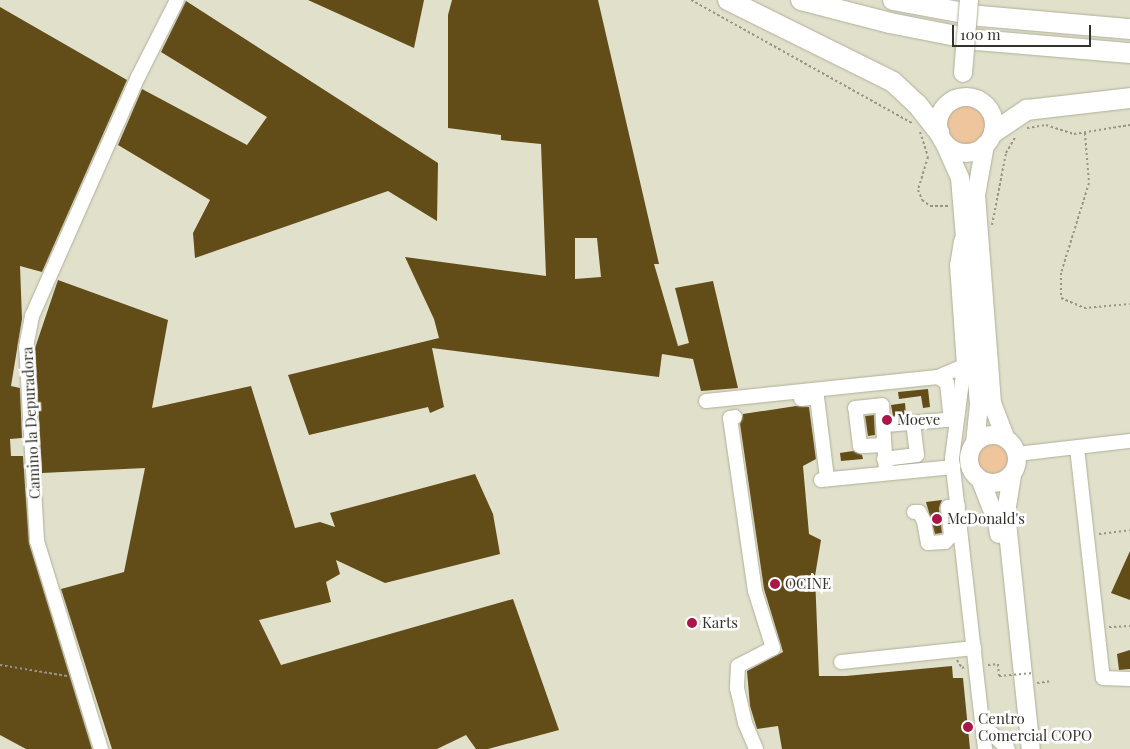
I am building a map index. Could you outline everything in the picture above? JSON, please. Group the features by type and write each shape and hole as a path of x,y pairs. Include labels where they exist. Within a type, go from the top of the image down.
{"highway":[{"path":"728,0 893,82 917,104 942,137"},
{"path":"801,0 890,23 977,40 1130,52"},
{"path":"893,0 980,16 1130,29"},
{"path":"989,139 1027,110 1130,98"}],"main road":[{"path":"969,0 963,76 958,92 939,117 942,137 960,178 964,223 979,405 975,442 968,463 981,480 998,522 1021,749"},
{"path":"963,76 968,92 990,109 989,139 976,195 992,404 1005,437 1017,454 1006,513 1031,749"},
{"path":"948,104 962,97 978,99"},
{"path":"942,137 959,152 978,150 989,139"},
{"path":"975,442 989,435 1005,437"},
{"path":"981,480 997,483 1012,475"}],"street":[{"name":"Camino la Depuradora","path":"102,749 37,541 26,347 32,316 134,86 177,0"},
{"path":"964,223 957,265 964,366 954,420 953,467 985,749"},
{"path":"706,400 938,377 964,366"},
{"path":"938,377 947,383 954,420"},
{"path":"743,503 746,500 736,409 744,404 818,397 824,480 953,467"},
{"path":"882,445 860,446 855,408 882,406 886,425 882,445 886,473"},
{"path":"735,417 730,418 755,591 772,648 738,666 737,688 745,723 756,749"},
{"path":"886,425 954,420"},
{"path":"884,459 917,455 913,423"},
{"path":"1017,454 1130,441"},
{"path":"1077,448 1104,678 1130,679"},
{"path":"914,512 918,512 924,521 928,543 945,542 951,536 948,507 958,506"},
{"path":"841,662 974,648"},
{"path":"982,724 1008,749"}],"path":[{"path":"691,0 910,122 919,129 928,157 919,178 918,190 922,200 936,207 962,205"},
{"path":"992,227 1006,153 1020,129 1046,125 1074,134 1130,125"},
{"path":"1085,133 1089,183 1061,274 1061,298 1084,308 1130,304"},
{"path":"1087,535 1130,530"},
{"path":"1097,628 1130,626"},
{"path":"989,665 998,664 1000,676 1033,673"},
{"path":"0,665 79,678"},
{"path":"1034,683 1052,681"}],"shaded area":[{"path":"966,100 979,104 985,110 989,123 985,136 979,142 966,146 953,142 947,136 943,123 947,110 953,104"},
{"path":"992,438 1007,444 1013,459 1007,474 992,480 977,474 971,459 977,444"}],"building":[{"path":"308,0 424,0 414,48"},
{"path":"452,0 598,0 659,264 654,264 678,346 689,343 675,288 713,281 738,388 701,391 693,359 662,354 659,377 432,348 444,407 430,413 428,407 309,435 288,375 439,338 434,319 405,257 546,276 541,144 501,140 501,135 448,128 448,15","holes":["575,238 597,238 601,277 575,279"]},
{"path":"186,1 438,163 437,221 388,191 195,258 193,233 210,200 118,145 142,89 247,145 267,117 161,52"},
{"path":"0,7 127,80 42,272 20,266 22,319 11,386 20,388 22,438 10,439 11,456 23,456 29,543 92,749 26,749 0,735"},
{"path":"58,280 168,320 152,408 251,386 295,528 320,522 335,527 330,513 475,474 493,514 500,554 385,583 336,560 340,574 326,582 331,602 259,620 281,665 513,599 559,730 488,749 476,749 466,735 437,749 112,749 61,589 124,572 145,468 42,473 35,348"},
{"path":"928,389 930,407 923,408 921,396 899,399 898,392"},
{"path":"905,403 906,415 893,416 891,405"},
{"path":"796,406 809,407 816,459 803,466 809,534 821,540 815,576 819,676 846,676 952,666 953,678 963,678 970,749 782,749 778,726 757,729 750,706 747,671 783,652 764,589 740,424 743,414"},
{"path":"874,415 875,435 868,436 865,416"},
{"path":"853,451 862,455 863,459 841,461 840,453"},
{"path":"942,500 939,508 942,533 935,534 926,502"},
{"path":"1130,551 1130,600 1111,593"},
{"path":"1130,650 1130,669 1119,670 1117,654"}],"place":[{"name":"Moeve","path":"887,420"},
{"name":"McDonald's","path":"937,519"},
{"name":"OCINE","path":"775,584"},
{"name":"Karts","path":"692,623"},
{"name":"Centro Comercial COPO","path":"968,727"}]}
